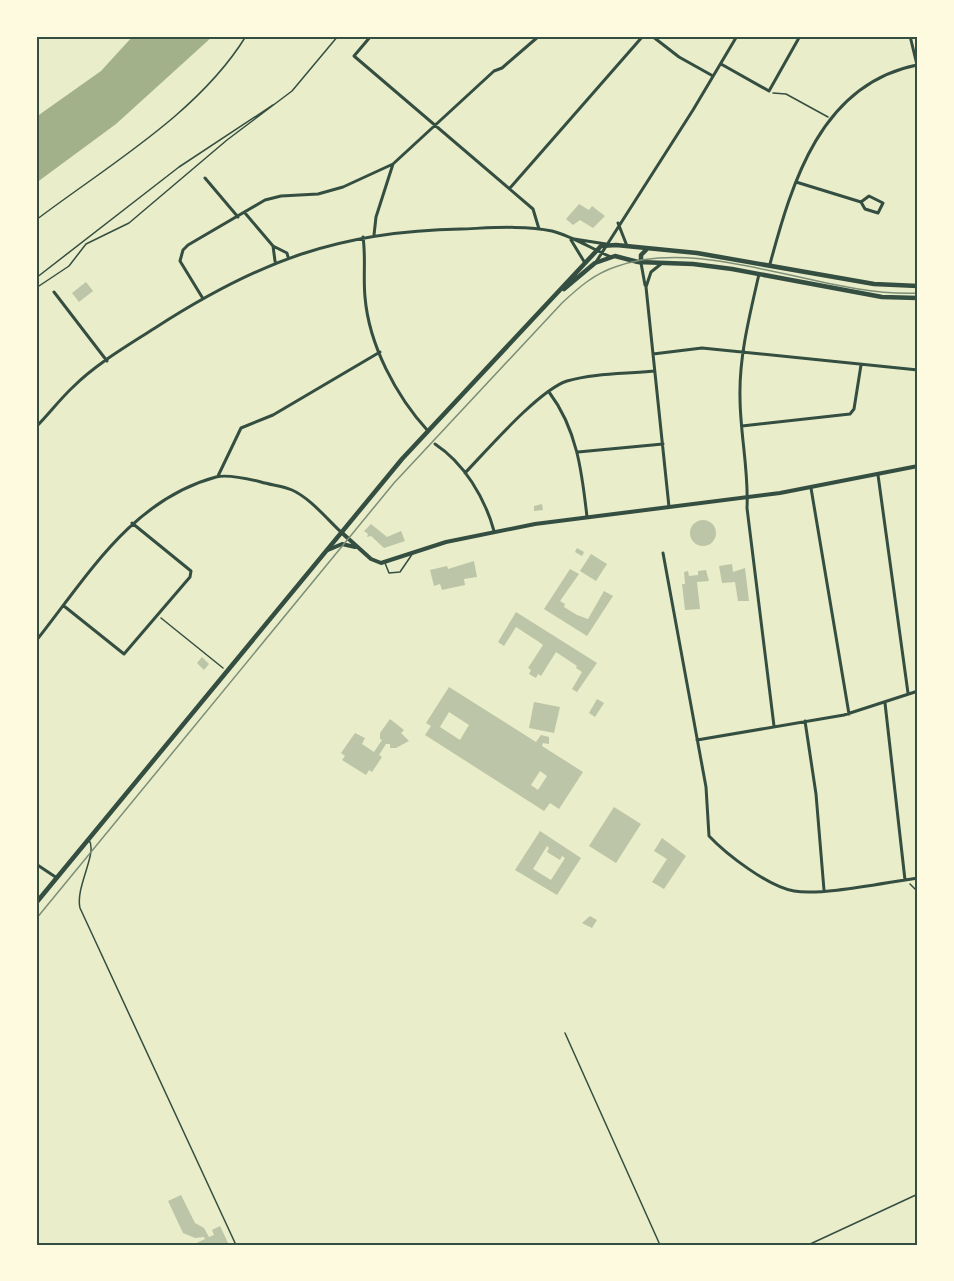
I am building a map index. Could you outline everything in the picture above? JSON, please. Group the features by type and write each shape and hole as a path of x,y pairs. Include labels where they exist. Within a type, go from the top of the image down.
{"main road":[{"path":"36,903 341,532 428,431 562,291 596,250 606,244 715,255 874,284 918,286"},
{"path":"641,263 641,255 647,249"},
{"path":"562,291 595,263 611,256 641,263 709,266 866,295 918,298"}],"street":[{"path":"371,36 354,56 510,188 536,213 539,229"},
{"path":"202,297 182,267 181,255 189,245 266,200 281,196 318,194 343,187 393,164 494,71 502,68 539,36"},
{"path":"510,188 643,36"},
{"path":"652,36 679,57 713,76"},
{"path":"595,263 737,36"},
{"path":"721,64 769,92 800,36"},
{"path":"770,264 796,181 831,118 862,86 887,74 917,67 910,36"},
{"path":"374,235 376,216 393,164"},
{"path":"205,178 238,218"},
{"path":"796,181 861,202 865,209 878,213 883,203 868,196 861,202"},
{"path":"245,213 273,246 288,256"},
{"path":"618,223 627,246"},
{"path":"36,427 73,387 202,297 288,256 374,235 442,229 539,229 570,238 606,244"},
{"path":"363,237 365,298 380,352 399,391 428,431"},
{"path":"570,238 611,256"},
{"path":"570,238 585,263"},
{"path":"273,246 275,262"},
{"path":"641,263 646,287 669,507"},
{"path":"646,287 651,273 662,263"},
{"path":"759,274 743,352 740,396 747,497 774,726"},
{"path":"54,292 108,361"},
{"path":"918,298 918,318"},
{"path":"36,641 64,606 82,578 132,523 169,497 218,476 255,481 293,490 358,548 375,561 385,562 413,552 494,531 811,488 917,466 918,370 702,348 653,354"},
{"path":"218,476 241,428 286,408 380,352"},
{"path":"742,426 850,414 854,409 861,365"},
{"path":"465,473 511,424 549,392 567,381 654,371"},
{"path":"549,392 561,408 578,452 586,517"},
{"path":"435,444 465,473 484,504 494,531"},
{"path":"578,452 663,444"},
{"path":"878,475 908,693"},
{"path":"811,488 849,714"},
{"path":"64,606 124,654 192,574 132,523"},
{"path":"325,551 342,544 358,548"},
{"path":"663,553 707,791 708,832 718,844 776,886 801,892 918,878"},
{"path":"697,740 849,714 918,691"},
{"path":"885,702 905,880"},
{"path":"805,721 816,794 824,890"},
{"path":"36,864 57,878"}],"lane":[{"path":"385,562 389,573 400,572 413,552"},
{"path":"88,840 93,850 80,887 80,908 236,1245"}],"path":[{"path":"36,220 161,126 218,77 246,36"},
{"path":"36,288 69,266 78,253 96,237 129,223 227,140 281,100 299,83 338,36"},
{"path":"769,92 786,94 831,118"},
{"path":"36,278 189,160 281,100"},
{"path":"158,615 227,671"},
{"path":"910,885 918,892"},
{"path":"565,1033 660,1245"},
{"path":"808,1245 918,1194"}],"shaded area":[{"path":"133,36 213,36 116,124 36,183 36,117 101,71"}],"building":[{"path":"579,204 589,210 592,206 605,216 593,228 580,220 573,225 566,219"},
{"path":"86,282 93,291 79,302 72,293"},
{"path":"542,504 543,510 534,511 534,506"},
{"path":"703,520 712,524 716,533 712,542 703,546 694,542 690,533 694,524"},
{"path":"371,524 387,537 401,531 405,541 384,548 371,536 367,537 368,534 364,531"},
{"path":"577,548 584,552 582,556 575,552"},
{"path":"591,554 607,564 596,581 580,571"},
{"path":"474,561 477,577 464,579 465,585 442,590 440,584 434,586 430,570 447,566 448,569"},
{"path":"732,564 733,572 745,568 749,601 738,601 735,582 722,583 719,566"},
{"path":"570,569 579,574 560,601 565,604 564,607 588,619 604,591 613,596 587,636 544,609"},
{"path":"706,570 709,581 697,582 700,609 685,610 682,584 685,584 684,572 688,571 689,576 698,575 698,571"},
{"path":"516,612 597,663 577,692 572,689 582,672 556,652 541,676 538,674 536,678 529,674 531,670 528,668 543,645 516,627 504,646 498,642"},
{"path":"202,657 209,664 204,670 197,663"},
{"path":"449,687 536,742 541,735 549,737 549,744 543,743 542,746 583,772 559,809 550,803 544,811 425,735 431,726 426,723","holes":["449,712 469,725 460,740 440,727","540,771 547,776 538,790 531,785"]},
{"path":"597,699 604,703 595,717 589,713"},
{"path":"534,702 560,707 554,733 529,728"},
{"path":"390,719 404,730 401,733 409,741 396,748 390,748 390,744 386,744 379,755 382,757 372,772 369,770 366,775 342,760 345,756 341,753 355,733 365,738 362,744 374,752 382,740 380,733"},
{"path":"614,807 641,824 616,863 589,846"},
{"path":"540,831 581,858 557,895 515,870","holes":["547,846 549,848 547,852 560,860 562,856 565,858 551,880 533,869"]},
{"path":"662,838 686,856 664,889 652,882 667,859 654,851"},
{"path":"590,916 597,920 592,928 582,923"},
{"path":"181,1195 195,1223 204,1228 209,1237 214,1235 212,1230 220,1226 229,1245 192,1245 205,1239 204,1237 195,1238 183,1233 168,1201"}],"tram line":[{"path":"36,919 394,483 562,303 587,282 615,267 650,259 687,258 726,262 881,292 918,293"}]}
